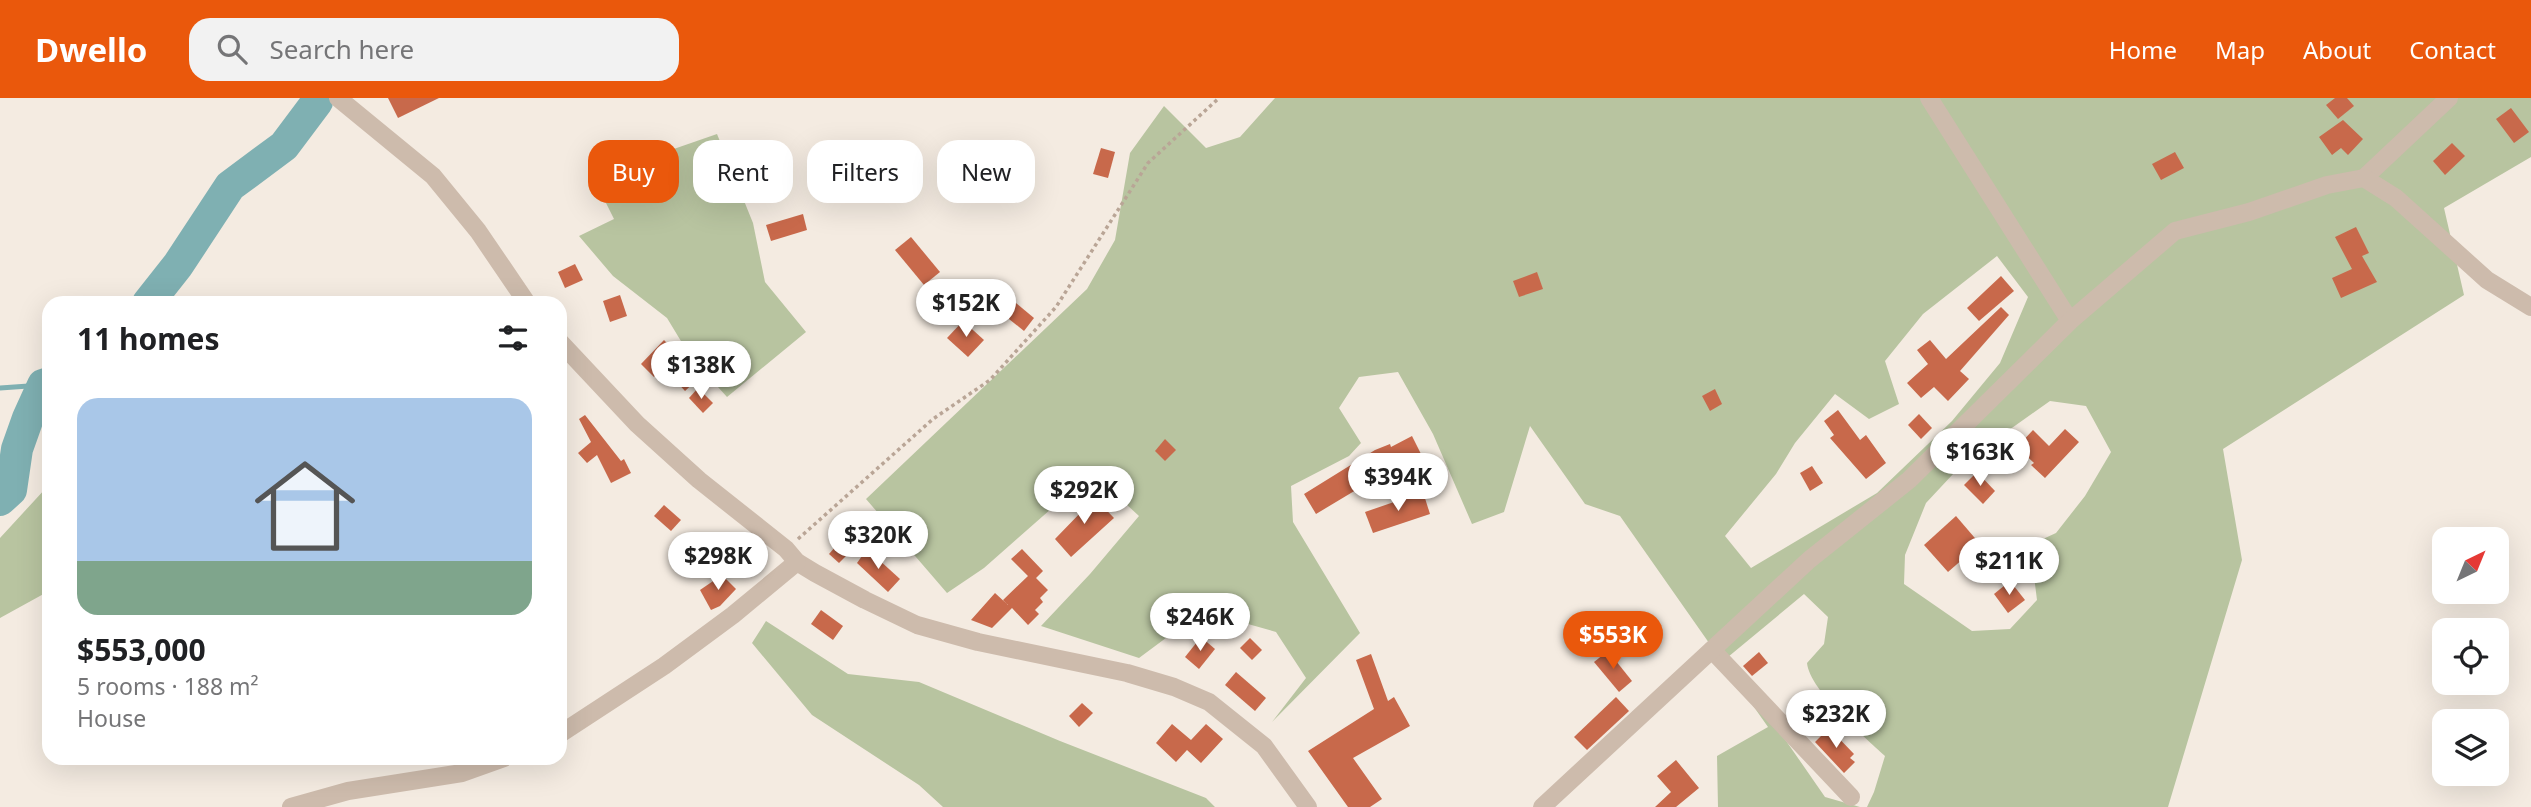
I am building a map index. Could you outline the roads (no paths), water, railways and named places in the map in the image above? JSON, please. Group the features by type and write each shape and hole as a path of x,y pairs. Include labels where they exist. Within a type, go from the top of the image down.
{"street":[{"path":"338,98 433,176 478,232 522,296"},
{"path":"1929,98 2070,321"},
{"path":"1542,807 1809,560 1909,480 2070,321 2175,232 2249,212 2327,185 2364,178 2449,98"},
{"path":"2364,178 2396,198 2487,280 2531,307"},
{"path":"567,349 637,424 699,480 792,556 864,600 917,625 978,642 1127,673 1174,687 1209,702 1264,746 1308,807"},
{"path":"567,729 664,666 733,615 792,556"},
{"path":"1712,650 1850,797"},
{"path":"291,807 348,791 462,773 484,765"}],"waterway":[{"path":"154,296 178,265 230,186 284,146 317,102"},
{"path":"0,388 42,385"},
{"path":"0,500 11,490 17,449 42,387"}]}
